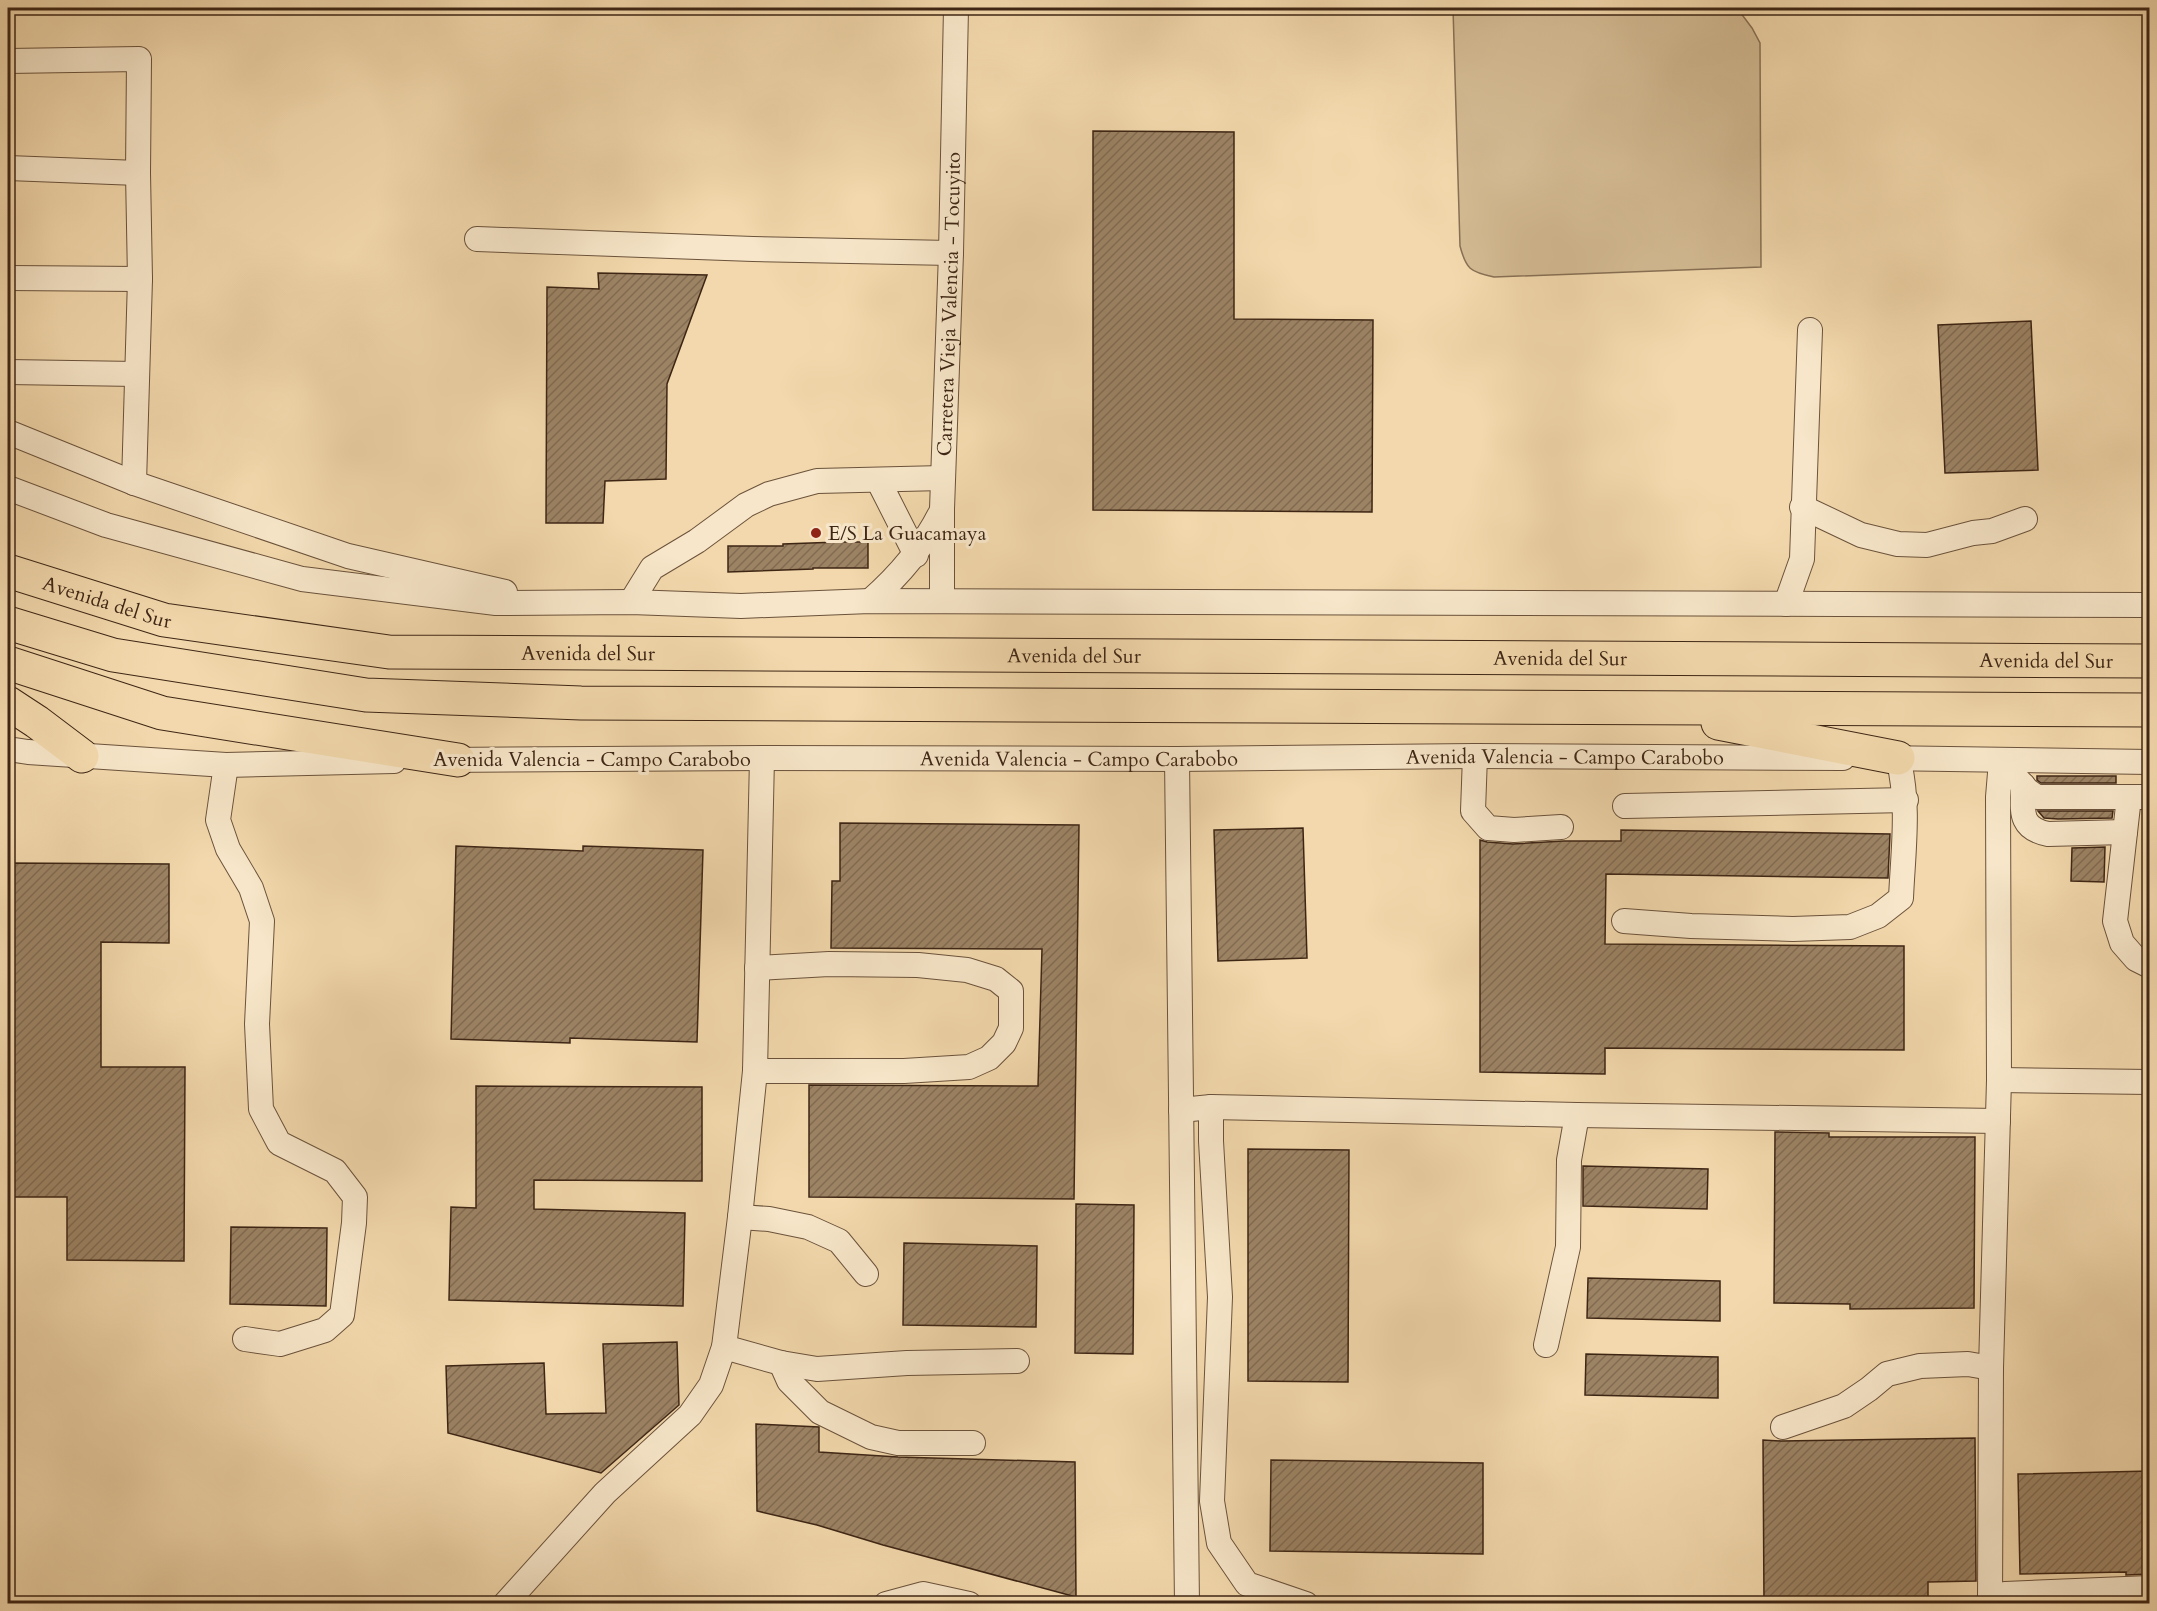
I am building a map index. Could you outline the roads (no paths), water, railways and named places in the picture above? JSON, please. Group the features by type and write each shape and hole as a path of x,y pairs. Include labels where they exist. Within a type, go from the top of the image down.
{"highway":[{"name":"Avenida del Sur","path":"8,571 164,621 389,652 2150,661"},
{"path":"8,623 113,656 366,695 581,703 2150,710"},
{"path":"8,663 162,713 458,760"},
{"path":"8,703 82,756"},
{"path":"1643,708 1898,758"}],"street":[{"name":"Carretera Vieja Valencia - Tocuyito","path":"942,601 942,509 951,253 956,8"},
{"path":"8,61 139,59 140,279 134,483"},
{"path":"8,168 138,173"},
{"path":"477,239 741,249 951,253"},
{"path":"8,278 140,279"},
{"path":"1786,604 1802,559 1810,330"},
{"path":"8,372 137,374"},
{"path":"8,432 134,483 348,556 554,604"},
{"path":"631,602 652,568 697,541 754,501 769,494 817,481 943,478"},
{"path":"878,480 916,555"},
{"path":"8,488 106,525 302,579 496,603 631,602 741,606 870,601 2150,605"},
{"path":"1803,507 1862,535 1898,544 1926,545 1973,533 1992,531 2025,519"},
{"path":"870,601 891,583 916,555 942,509"},
{"name":"Avenida Valencia - Campo Carabobo","path":"8,749 226,765 458,760 1177,759 1475,756 2150,762"},
{"path":"1475,756 1473,811 1488,828 1514,830 1561,827"},
{"path":"505,1604 605,1492 690,1415 711,1386 724,1347 755,1071 762,758"},
{"path":"1624,921 1691,927 1793,929 1850,927 1878,916 1901,898 1906,800 1898,758"},
{"path":"1177,759 1187,1604"},
{"path":"2001,760 2037,797 2139,797 2125,832 2115,921 2122,943 2136,959 2150,966"},
{"path":"2001,760 1998,797 1999,1080 1991,1368 1990,1602 2006,1594 2150,1588"},
{"path":"226,765 218,820 228,849 251,888 262,921 257,1024 261,1109 279,1143 335,1171 355,1197 354,1223 342,1315 325,1329 280,1344 245,1339"},
{"path":"2023,785 2023,817 2035,832 2048,834 2125,832"},
{"path":"1625,806 1906,800"},
{"path":"755,1071 904,1071 969,1067 989,1058 1004,1043 1011,1028 1011,991 996,979 967,970 918,966 829,964 757,968"},
{"path":"1999,1080 2150,1083"},
{"path":"1181,1110 1211,1107 1998,1121"},
{"path":"1211,1107 1211,1142 1221,1297 1212,1501 1219,1543 1247,1584 1306,1604"},
{"path":"1546,1345 1568,1247 1569,1160 1577,1115"},
{"path":"740,1217 769,1219 808,1227 839,1241 866,1274"},
{"path":"724,1347 780,1363 817,1369 907,1363 1017,1361"},
{"path":"780,1363 789,1381 820,1413 871,1437 898,1443 973,1443"},
{"path":"1783,1427 1844,1406 1887,1374 1929,1366 1968,1364 1991,1368"},
{"path":"886,1604 923,1594 969,1604"}],"place":[{"name":"E/S La Guacamaya","path":"816,533"}]}
